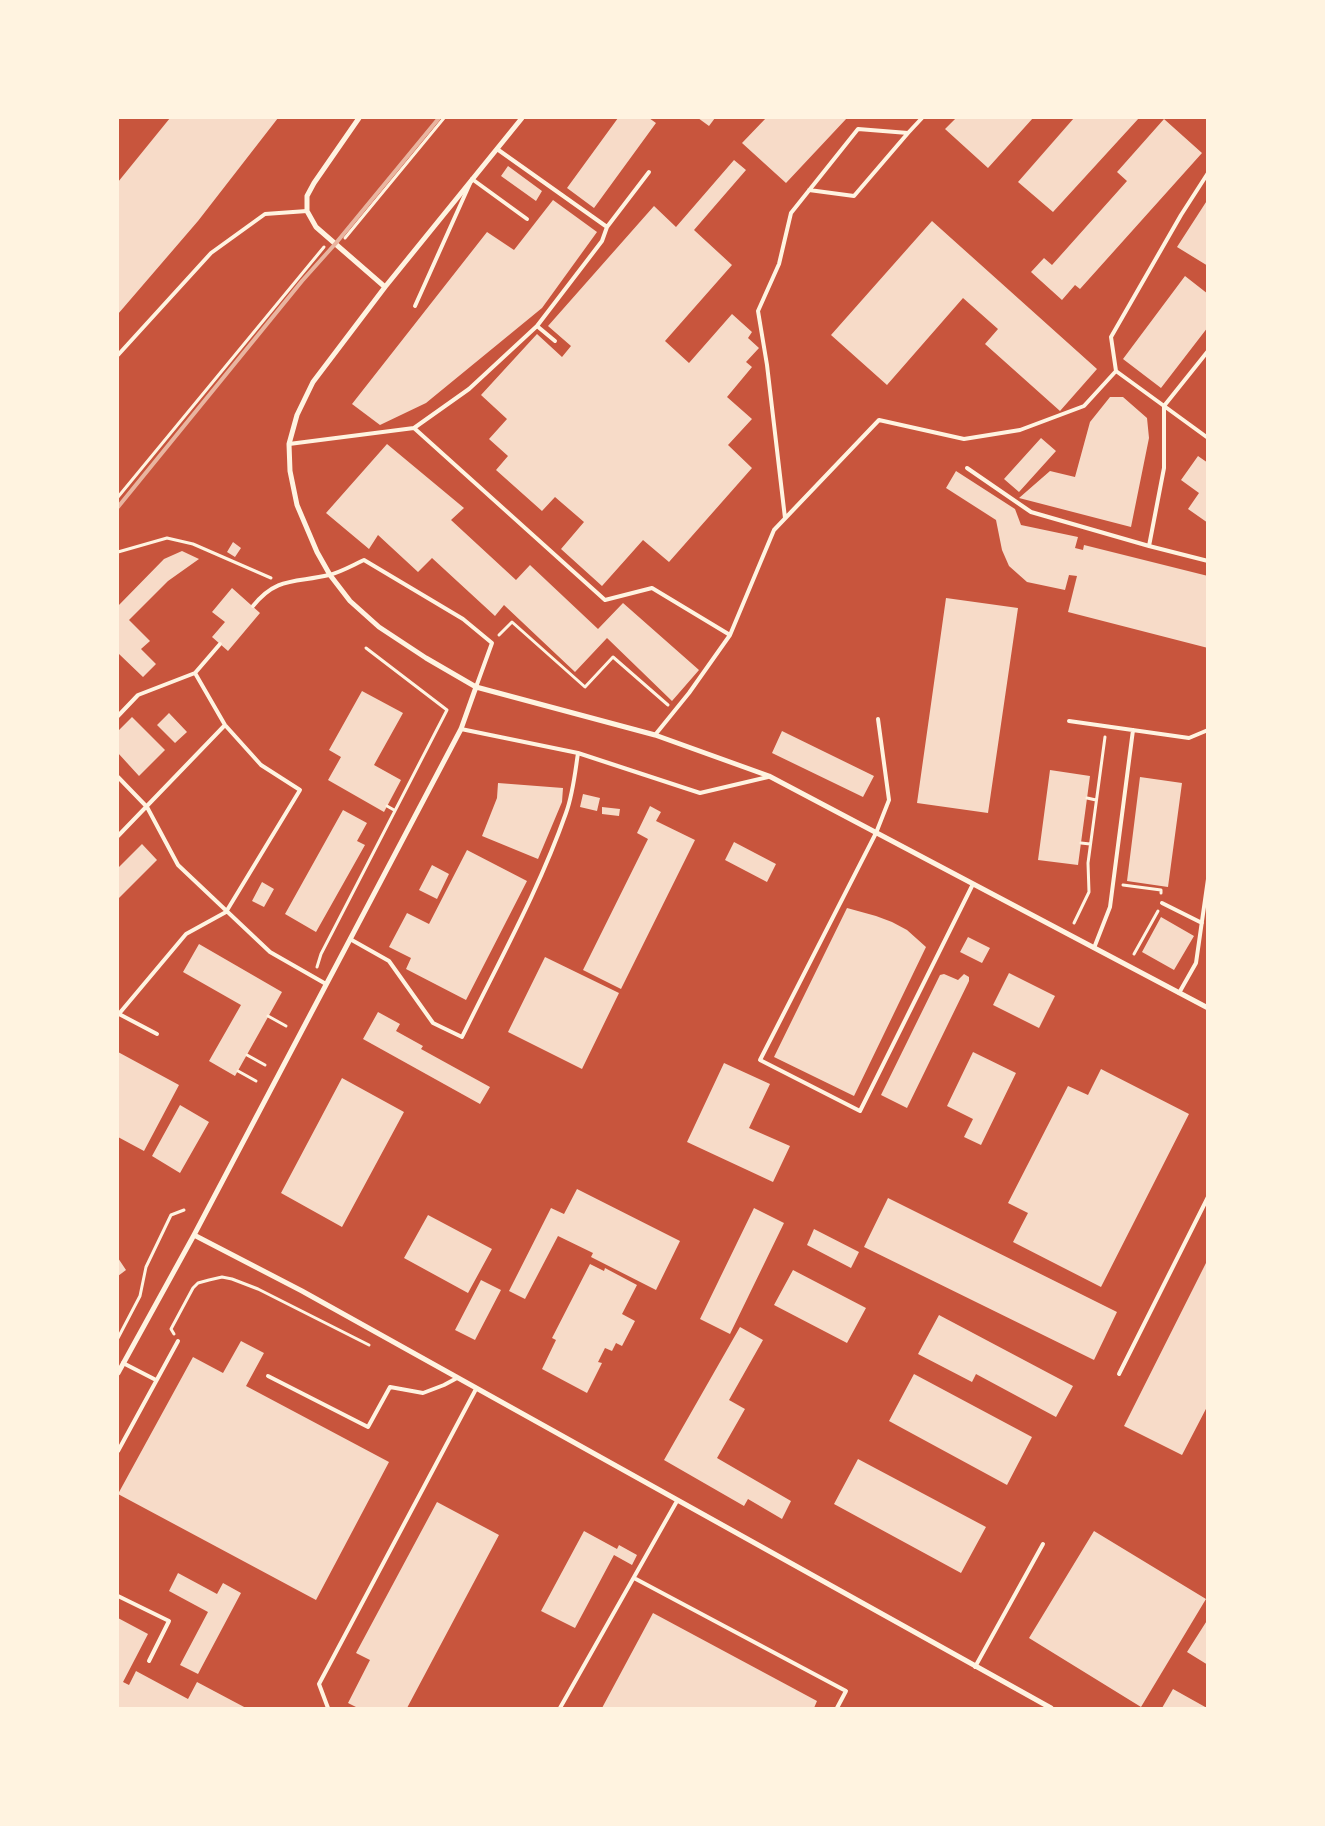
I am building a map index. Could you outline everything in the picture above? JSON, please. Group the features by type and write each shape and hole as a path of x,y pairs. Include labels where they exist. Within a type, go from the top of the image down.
{"street":[{"path":"359,118 314,182 307,196 307,211 316,227 385,288"},
{"path":"522,118 385,288 313,382 298,415 289,444 290,471 297,506 317,552 330,575 350,601 379,626 426,658 476,687 655,735 769,776 1208,1008"},
{"path":"118,1374 194,1235 461,729 476,687"},
{"path":"194,1235 302,1291 1051,1708"}],"lane":[{"path":"810,190 854,196 922,118"},
{"path":"785,518 758,312 779,264 792,213 858,129 908,133"},
{"path":"497,148 607,227"},
{"path":"289,444 414,428 469,389 537,326 602,241 607,227 649,172"},
{"path":"1208,173 1181,215 1111,337 1116,371 1208,438"},
{"path":"415,306 472,179 527,219"},
{"path":"118,355 212,252 265,214 307,211"},
{"path":"537,326 555,341"},
{"path":"1149,546 1164,468 1164,406 1208,351"},
{"path":"655,735 689,693 730,635 774,530 879,420 964,438 1020,430 1084,406 1116,371"},
{"path":"414,428 605,600 652,588 730,635"},
{"path":"967,468 1031,512 1208,561"},
{"path":"253,606 259,598 281,582 330,575 364,560 463,618 492,643 476,687"},
{"path":"118,716 138,695 195,673 220,644"},
{"path":"157,1034 118,1014 186,934 226,912 300,790 261,765 225,726 195,673"},
{"path":"878,718 889,800 876,833 760,1060 860,1111 973,884"},
{"path":"1069,721 1189,738 1208,730"},
{"path":"118,836 225,726"},
{"path":"461,729 578,753 700,793 769,776"},
{"path":"1094,948 1110,907 1133,730"},
{"path":"350,939 389,961 433,1023 462,1037 541,876 567,812 578,753"},
{"path":"118,777 147,807 178,865 270,952 326,984"},
{"path":"1179,993 1196,963 1208,879"},
{"path":"1162,903 1202,923"},
{"path":"1119,1374 1208,1197"},
{"path":"118,1451 178,1341"},
{"path":"123,1363 156,1380"},
{"path":"268,1376 368,1427 390,1387 423,1393 457,1378"},
{"path":"328,1708 319,1684 476,1389"},
{"path":"560,1708 677,1501"},
{"path":"975,1667 1043,1544"},
{"path":"634,1578 846,1691 837,1708"},
{"path":"118,1596 169,1621 149,1661"}],"path":[{"path":"339,246 444,118"},
{"path":"118,497 331,239"},
{"path":"118,552 167,538 194,544 281,582"},
{"path":"492,643 512,622 586,687 614,656 674,711"},
{"path":"314,978 321,954 447,710 366,648"},
{"path":"1074,923 1089,892 1088,863 1106,726"},
{"path":"1087,798 1096,800"},
{"path":"387,806 394,810"},
{"path":"1081,843 1090,844"},
{"path":"1122,884 1161,890 1162,903 1134,954"},
{"path":"268,1016 286,1026"},
{"path":"247,1055 265,1065"},
{"path":"238,1071 256,1081"},
{"path":"118,1338 140,1296 146,1267 171,1215 184,1210"},
{"path":"178,1341 171,1330 193,1288 198,1283 222,1278 232,1279 258,1289 369,1345"}],"building":[{"path":"170,118 278,118 198,221 118,314 118,182"},
{"path":"618,118 649,118 656,123 594,208 567,188"},
{"path":"698,118 715,118 709,126"},
{"path":"766,118 847,118 786,183 742,143"},
{"path":"956,118 1033,118 988,168 945,129"},
{"path":"1074,118 1139,118 1053,212 1018,182"},
{"path":"1164,119 1202,153 1080,289 1075,285 1062,300 1031,272 1044,258 1052,265 1127,181 1117,172"},
{"path":"734,160 746,170 694,230 732,265 665,341 689,363 732,314 752,332 748,338 759,348 746,362 752,367 727,397 752,419 728,445 752,468 669,562 643,540 602,586 561,549 584,522 555,497 542,511 496,470 508,456 489,439 507,419 481,395 537,334 562,357 571,346 548,326 654,206 676,227"},
{"path":"508,166 542,191 536,201 501,176"},
{"path":"1208,199 1208,266 1177,247"},
{"path":"553,200 597,232 542,308 426,403 380,425 352,404 487,232 514,250"},
{"path":"932,221 1097,369 1060,411 985,344 998,329 963,298 887,385 831,335"},
{"path":"1185,276 1208,294 1208,327 1161,388 1123,359"},
{"path":"1110,397 1123,397 1147,418 1149,438 1131,527 1019,498 1050,471 1075,477 1090,422"},
{"path":"1041,438 1056,451 1019,492 1004,479"},
{"path":"387,444 464,508 451,520 516,580 530,565 598,629 623,603 699,670 672,701 607,638 575,672 504,605 495,616 432,558 418,572 378,535 369,549 326,513"},
{"path":"1198,456 1208,463 1208,523 1188,509 1199,493 1181,480"},
{"path":"956,471 1015,509 1021,525 1078,537 1075,548 1083,550 1084,545 1208,576 1208,648 1068,612 1077,576 1069,575 1065,590 1027,582 1009,566 1002,550 996,520 946,488"},
{"path":"233,542 241,548 235,557 227,552"},
{"path":"182,551 199,559 168,581 129,620 150,641 141,649 156,664 143,677 119,654 118,656 118,606 164,559"},
{"path":"232,588 260,613 228,651 212,637 225,622 212,612"},
{"path":"946,598 1018,608 988,813 917,803"},
{"path":"362,691 403,713 374,765 401,780 384,812 328,780 341,757 329,750"},
{"path":"169,713 187,732 175,743 157,725"},
{"path":"132,717 165,750 139,776 118,753 118,731"},
{"path":"782,731 874,776 863,797 772,753"},
{"path":"1050,770 1090,776 1078,865 1038,860"},
{"path":"1140,777 1182,783 1168,887 1127,881"},
{"path":"498,783 563,788 562,802 538,859 482,836 497,798"},
{"path":"583,794 600,798 597,811 580,807"},
{"path":"650,806 661,812 656,821 695,840 621,989 583,970 648,839 637,833"},
{"path":"602,807 620,809 619,816 602,814"},
{"path":"343,810 367,823 357,841 365,845 316,932 285,914"},
{"path":"734,842 776,864 767,882 725,860"},
{"path":"142,844 157,860 118,899 118,868"},
{"path":"467,850 527,881 466,1000 406,969 411,958 389,947 407,913 429,924"},
{"path":"432,865 449,874 437,899 419,890"},
{"path":"262,882 274,889 264,907 252,901"},
{"path":"847,908 892,922 907,930 926,947 854,1096 774,1057"},
{"path":"1161,917 1194,936 1174,970 1142,952"},
{"path":"968,937 990,948 982,963 960,952"},
{"path":"199,944 282,992 235,1076 209,1061 241,1005 183,972"},
{"path":"545,957 619,993 582,1069 508,1032"},
{"path":"1009,973 1055,996 1039,1028 993,1005"},
{"path":"944,974 958,980 964,974 969,977 969,981 907,1108 881,1095 940,975"},
{"path":"378,1012 400,1024 396,1031 423,1046 421,1049 490,1087 480,1104 363,1039"},
{"path":"118,1052 179,1085 144,1151 118,1137"},
{"path":"973,1052 1016,1073 981,1145 964,1137 973,1119 947,1106"},
{"path":"724,1063 770,1084 749,1128 790,1146 773,1182 687,1142"},
{"path":"1101,1069 1189,1114 1101,1287 1013,1242 1028,1213 1008,1203 1068,1086 1088,1095"},
{"path":"342,1078 404,1112 342,1227 281,1193"},
{"path":"180,1105 209,1122 180,1173 152,1156"},
{"path":"577,1189 680,1241 656,1290 591,1257 593,1253 558,1236 525,1299 509,1291 551,1208 564,1214"},
{"path":"888,1198 1117,1312 1094,1360 864,1247"},
{"path":"754,1208 784,1223 730,1334 700,1319"},
{"path":"428,1215 492,1249 468,1293 404,1258"},
{"path":"814,1229 859,1252 851,1268 807,1245"},
{"path":"118,1258 126,1270 118,1276"},
{"path":"1208,1259 1208,1405 1182,1455 1124,1426"},
{"path":"590,1264 604,1271 605,1268 637,1285 622,1314 635,1321 622,1346 616,1343 612,1351 605,1348 598,1362 602,1363 587,1393 542,1369 556,1340 552,1338"},
{"path":"793,1270 866,1308 847,1343 774,1305"},
{"path":"481,1280 501,1290 475,1340 455,1330"},
{"path":"939,1315 1073,1386 1056,1417 976,1374 972,1382 918,1354"},
{"path":"740,1327 763,1340 729,1400 745,1409 717,1458 791,1501 782,1519 748,1499 744,1506 664,1460"},
{"path":"241,1341 264,1353 246,1386 389,1462 316,1600 118,1494 193,1357 223,1373"},
{"path":"914,1374 1032,1437 1007,1485 889,1421"},
{"path":"858,1459 986,1527 961,1573 834,1504"},
{"path":"437,1502 499,1535 407,1708 358,1708 348,1703 370,1660 356,1653"},
{"path":"584,1531 617,1549 619,1545 637,1555 632,1565 614,1555 575,1628 541,1611"},
{"path":"1094,1531 1206,1599 1141,1707 1029,1638"},
{"path":"178,1573 217,1594 223,1583 241,1593 198,1674 180,1665 208,1612 169,1591"},
{"path":"653,1613 817,1701 814,1708 602,1708"},
{"path":"118,1618 148,1634 123,1682 129,1685 136,1671 188,1699 197,1682 246,1708 118,1708"},
{"path":"1208,1619 1208,1665 1187,1652"},
{"path":"1173,1689 1207,1708 1162,1708"}],"railway":[{"path":"118,507 302,281 336,243 439,118"}]}
